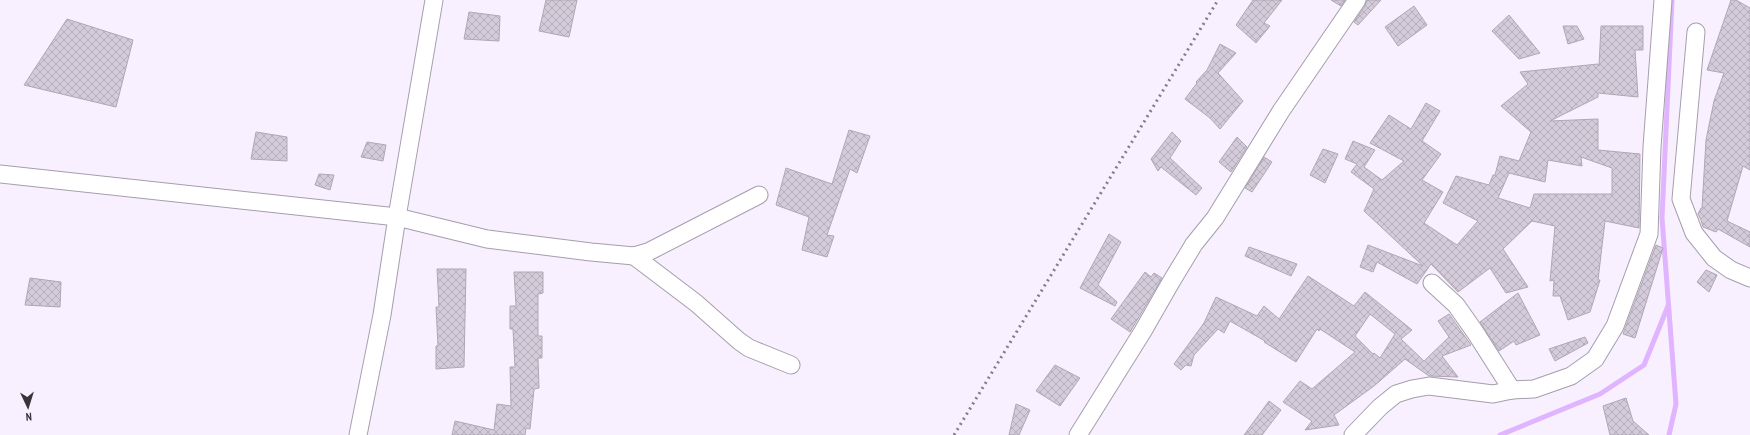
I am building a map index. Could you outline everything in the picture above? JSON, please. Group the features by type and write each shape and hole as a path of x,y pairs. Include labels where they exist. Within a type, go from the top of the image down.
{"street":[{"path":"358,435 382,315 434,0"},
{"path":"1078,435 1143,331 1194,244 1215,218 1281,111 1357,0"},
{"path":"1353,435 1380,407 1396,394 1429,386 1493,394 1512,390 1534,389 1571,376 1595,359 1615,326 1649,234 1652,147 1664,0"},
{"path":"1696,32 1681,199 1694,233 1714,258 1731,270 1750,278"},
{"path":"0,174 398,217 487,239 634,256 648,252 759,195"},
{"path":"634,256 696,303 749,348 791,364"},
{"path":"1432,283 1456,305 1512,390"}],"building":[{"path":"546,0 577,0 569,37 539,31"},
{"path":"1253,0 1282,0 1264,23 1270,26 1256,43 1236,25"},
{"path":"1331,0 1345,0 1341,6"},
{"path":"1367,0 1381,0 1358,25 1354,22 1365,6"},
{"path":"1731,0 1736,0 1750,8 1750,170 1743,166 1727,221 1750,232 1750,247 1718,229 1716,232 1703,227 1698,214 1702,208 1706,140 1714,101 1724,73 1707,70"},
{"path":"1414,6 1427,25 1398,46 1385,27"},
{"path":"469,12 500,16 499,41 464,39"},
{"path":"1509,15 1540,53 1519,59 1492,31"},
{"path":"67,19 133,40 116,107 24,85"},
{"path":"1563,26 1577,26 1584,39 1568,44"},
{"path":"1601,26 1643,26 1643,50 1635,50 1638,97 1598,93 1598,97 1550,121 1598,119 1598,150 1640,154 1639,228 1605,221 1598,280 1600,280 1590,312 1568,320 1560,296 1553,296 1554,280 1550,281 1555,226 1532,221 1503,249 1528,287 1506,293 1490,268 1458,292 1431,264 1417,284 1377,262 1373,272 1360,267 1368,245 1423,266 1364,211 1374,189 1351,172 1357,164 1345,159 1353,141 1375,150 1364,167 1382,180 1404,161 1370,143 1389,115 1411,129 1426,103 1440,111 1422,141 1441,154 1422,180 1443,192 1424,223 1457,245 1478,221 1443,203 1456,176 1489,185 1493,175 1495,175 1500,156 1519,161 1531,132 1501,106 1528,84 1520,72 1598,64 1599,66","holes":["1581,157 1612,168 1612,194 1534,194 1530,208 1498,198 1509,173 1545,182 1548,160 1582,166"]},
{"path":"1220,44 1236,53 1218,73 1243,101 1220,129 1210,118 1185,99 1197,83 1196,82 1207,70"},
{"path":"849,130 870,136 857,173 850,169 827,235 834,236 827,257 802,250 809,217 776,205 786,168 832,184"},
{"path":"256,132 287,137 287,161 251,159"},
{"path":"1172,132 1181,141 1170,158 1202,188 1196,195 1161,167 1158,171 1151,159"},
{"path":"1237,137 1247,147 1231,172 1219,162"},
{"path":"367,142 386,145 383,161 361,157"},
{"path":"1323,149 1338,154 1325,183 1310,175"},
{"path":"1264,157 1272,162 1252,192 1245,188"},
{"path":"319,174 334,175 330,190 315,185"},
{"path":"1109,234 1121,242 1098,285 1117,302 1115,306 1080,288"},
{"path":"1656,245 1663,248 1635,338 1623,334"},
{"path":"1249,247 1297,264 1291,276 1245,256"},
{"path":"437,269 466,269 464,367 436,369 436,346 438,346 436,307 439,307"},
{"path":"1706,270 1717,275 1709,292 1697,282"},
{"path":"514,272 543,272 543,293 538,294 538,336 542,336 542,358 538,358 539,388 534,389 530,429 526,428 525,435 452,435 455,421 494,430 497,404 511,406 510,367 515,367 513,329 510,329 510,306 516,306"},
{"path":"1145,272 1151,277 1154,273 1162,278 1130,332 1111,319"},
{"path":"1308,276 1354,306 1365,292 1412,330 1401,339 1424,361 1449,337 1438,321 1449,314 1471,345 1442,356 1458,377 1429,376 1405,359 1374,386 1334,415 1339,425 1305,430 1312,421 1283,402 1300,381 1312,389 1355,352 1320,329 1319,331 1317,329 1296,362 1264,342 1265,341 1230,321 1224,333 1218,329 1194,355 1191,366 1186,365 1181,370 1174,364 1204,323 1216,297 1257,316 1264,306 1279,319","holes":["1370,314 1395,334 1380,358 1374,353 1373,354 1355,336"]},
{"path":"30,278 61,282 60,307 25,305"},
{"path":"1518,293 1540,335 1516,345 1514,341 1499,351 1480,322"},
{"path":"1585,337 1588,343 1555,361 1549,349"},
{"path":"1055,365 1080,378 1060,406 1036,391"},
{"path":"1626,398 1633,421 1649,435 1610,435 1603,406"},
{"path":"1269,401 1281,410 1262,435 1244,435"},
{"path":"1016,404 1030,410 1019,435 1009,435"}],"waterway":[{"path":"1669,435 1676,404 1662,218 1672,0"},
{"path":"1500,435 1600,394 1644,365 1668,306"}],"railway":[{"path":"954,435 1218,0"}]}
